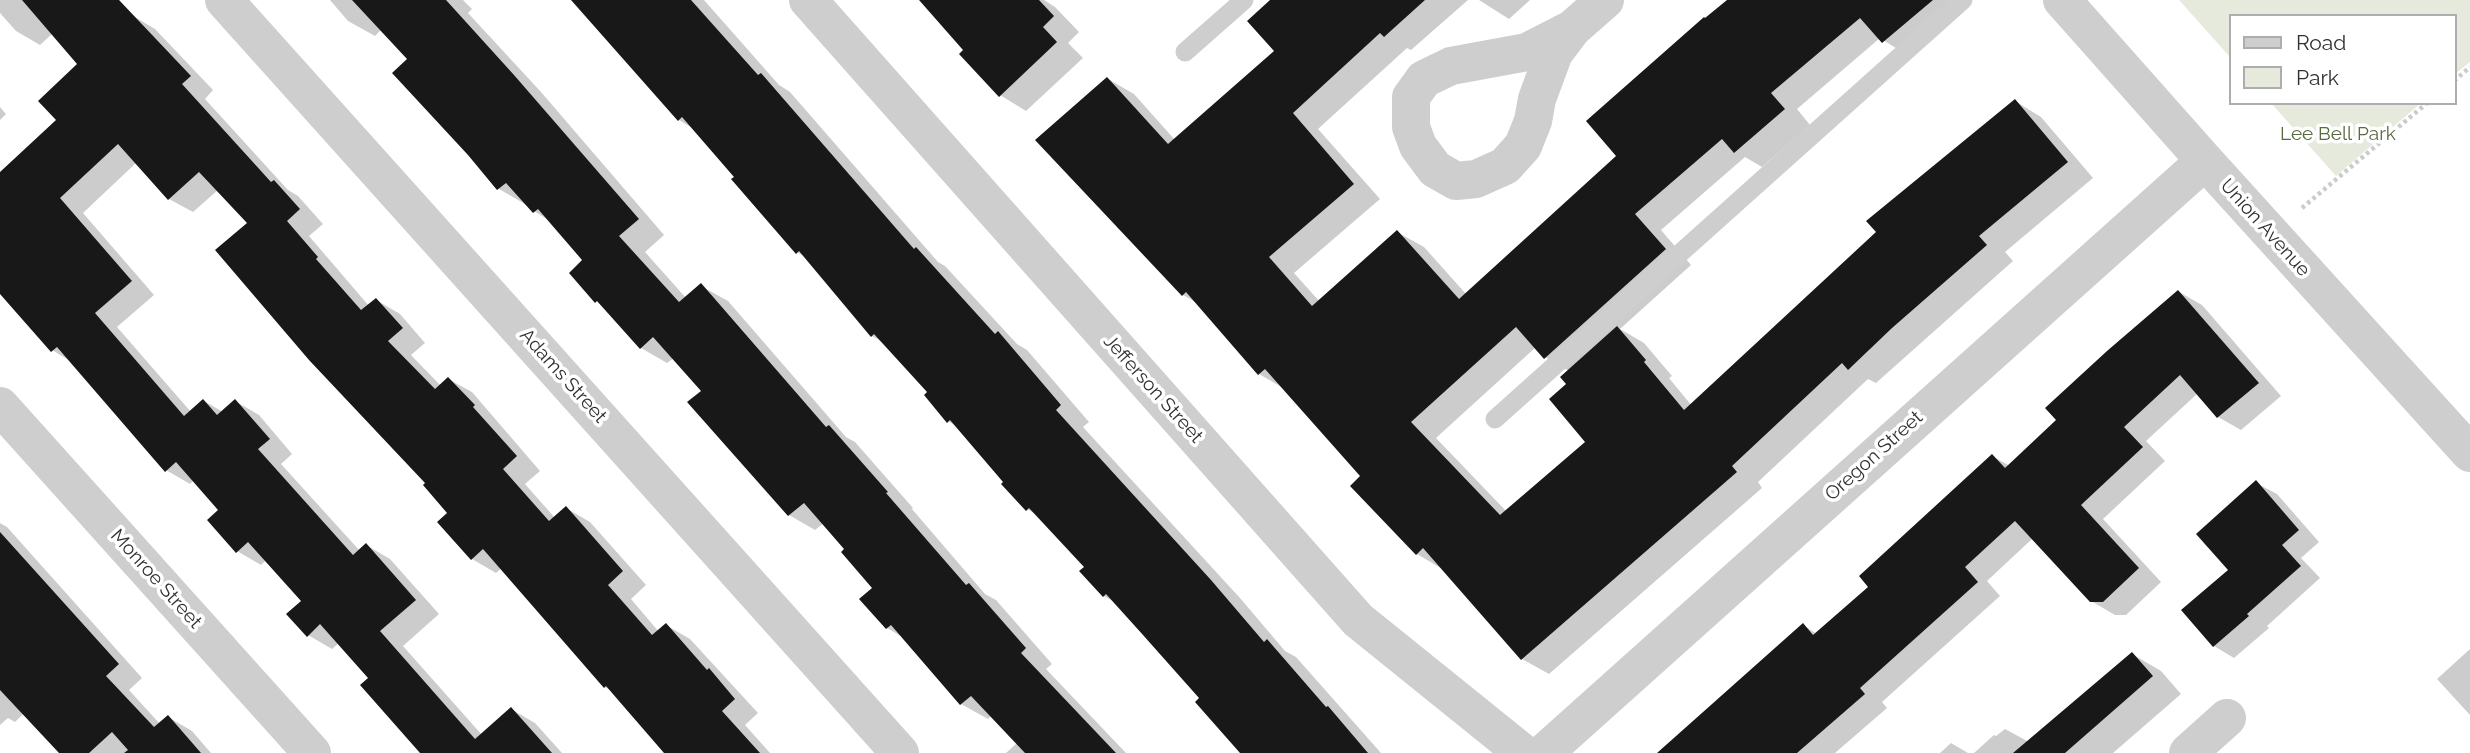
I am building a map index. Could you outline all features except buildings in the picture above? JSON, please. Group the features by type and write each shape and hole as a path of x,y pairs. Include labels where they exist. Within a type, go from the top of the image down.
{"street":[{"name":"Adams Street","path":"224,0 900,753"},
{"name":"Jefferson Street","path":"808,0 1358,620 1523,753"},
{"path":"1572,29 1527,52 1451,65 1424,79 1411,97 1411,127 1418,146 1436,169 1456,181 1476,178 1505,166 1523,146 1554,53 1572,29 1605,0"},
{"name":"Union Avenue","path":"2062,0 2470,453"},
{"name":"Oregon Street","path":"1544,753 2205,161"},
{"name":"Monroe Street","path":"0,406 312,753"},
{"path":"2188,753 2227,718"}],"lane":[{"path":"1185,52 1244,0"},
{"path":"1495,418 1963,0"}],"path":[{"path":"2456,79 2470,68"},
{"path":"2299,211 2425,105"}],"green space":[{"path":"2179,0 2470,0 2470,62 2456,73 2456,14 2228,14 2228,55"},
{"name":"Lee Bell Park","path":"2273,105 2419,105 2336,176"}]}
